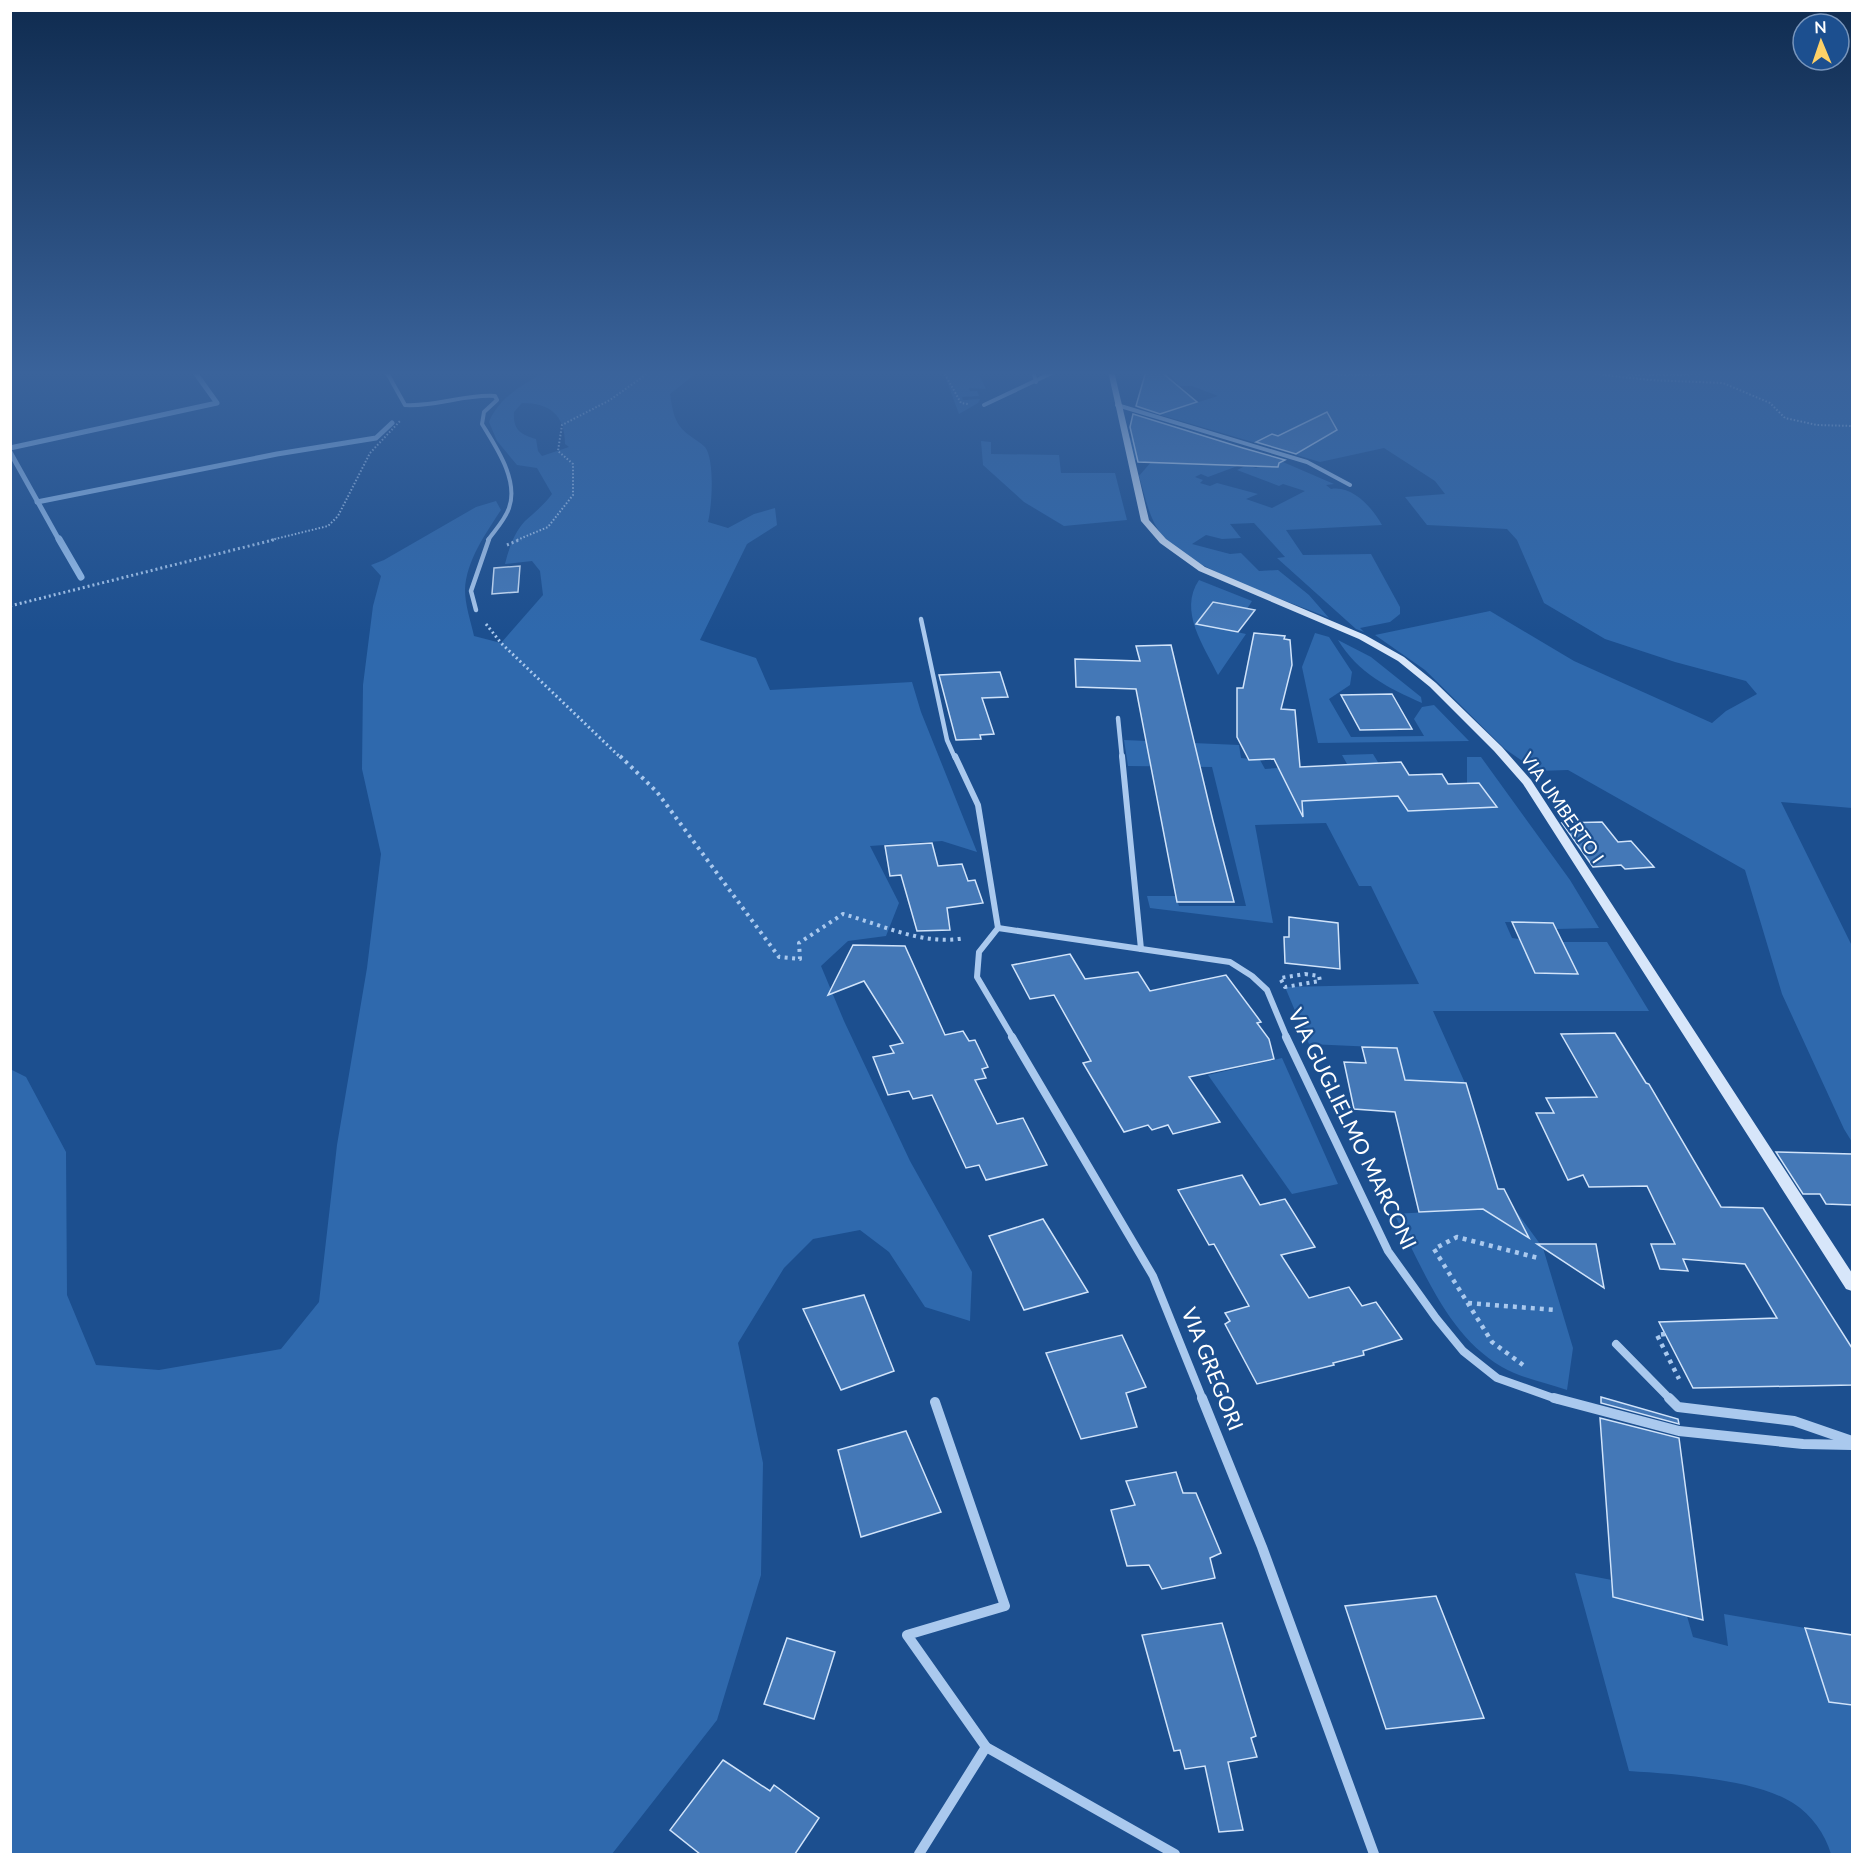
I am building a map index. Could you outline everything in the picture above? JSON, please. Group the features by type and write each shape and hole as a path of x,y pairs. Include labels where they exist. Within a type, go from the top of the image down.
{"main road":[{"name":"VIA UMBERTO I","path":"1129,458 1144,521 1163,541 1202,569 1362,637 1401,659 1473,723 1527,782 1852,1285"}],"street":[{"path":"476,610 471,591 489,539 511,501 510,484 501,458"},
{"path":"1294,458 1307,462 1350,485"},
{"path":"921,619 947,740 978,805 998,928"},
{"path":"1118,718 1141,949"},
{"name":"VIA GUGLIELMO MARCONI","path":"998,928 1230,962 1252,976 1267,990 1290,1045 1388,1251 1456,1343 1497,1378 1542,1395 1679,1431 1803,1444 1852,1443"},
{"name":"VIA GREGORI","path":"998,928 979,952 977,977 1153,1276 1262,1547 1374,1854"},
{"name":"VIA GUGLIELMO MARCONI","path":"1616,1344 1677,1407 1794,1420 1852,1443"},
{"path":"935,1402 1005,1606 907,1635 986,1747 1175,1854"},
{"path":"919,1854 986,1747"}],"path":[{"path":"10,606 328,526 335,521 342,510 368,458"},
{"path":"484,551 513,544 548,527 573,495 573,464 566,458"},
{"path":"476,610 501,643 657,792 780,957 800,959 799,943 843,914 926,938 959,940 998,928"},
{"path":"1305,974 1319,976 1320,981 1285,987 1280,978 1305,974"},
{"path":"1529,1369 1492,1342 1434,1249 1457,1237 1538,1258"},
{"path":"1467,1303 1555,1310"},
{"path":"1665,1334 1657,1335 1694,1409"}],"shaded area":[{"path":"511,458 709,458 712,483 708,522 728,528 754,514 775,508 777,525 747,544 700,640 756,658 770,690 912,682 921,712 977,852 942,841 870,846 899,903 886,936 848,941 821,966 844,1021 910,1161 972,1272 970,1321 925,1307 889,1252 860,1230 813,1239 784,1268 738,1343 763,1463 761,1575 717,1720 612,1854 11,1854 10,1069 26,1077 66,1152 67,1295 96,1365 159,1370 281,1349 319,1302 337,1145 367,968 381,854 362,769 363,685 373,606 381,576 371,565 384,560 476,507 496,501 501,510 473,558 465,590 474,636 501,643 543,595 540,571 532,561 505,564 518,531 552,494 537,468 517,465"},
{"path":"982,458 1059,458 1061,473 1115,473 1127,520 1064,526 1024,502 983,465"},
{"path":"1130,458 1230,458 1243,464 1208,477 1201,474 1195,477 1203,480 1200,483 1210,486 1217,483 1258,494 1246,499 1272,508 1305,491 1283,484 1279,486 1237,470 1247,465 1256,468 1276,459 1334,484 1326,485 1331,489 1346,490 1354,494 1373,511 1382,525 1286,530 1303,555 1371,554 1400,607 1400,614 1390,622 1360,628 1364,632 1356,629 1277,558 1285,557 1254,523 1230,524 1241,538 1222,539 1206,535 1192,544 1230,554 1241,553 1259,571 1278,570 1309,595 1329,618 1240,583 1195,561 1176,549 1154,523 1139,476 1152,461 1130,460"},
{"path":"1307,458 1338,458 1320,462"},
{"path":"1400,458 1852,458 1852,808 1781,802 1852,946 1852,1142 1782,994 1745,870 1568,770 1537,771 1505,749 1425,670 1375,635 1490,611 1574,661 1712,723 1726,711 1757,694 1746,681 1675,662 1605,639 1544,603 1517,540 1507,529 1427,525 1405,497 1445,494 1435,481"},
{"path":"1199,580 1252,601 1247,609 1213,601 1203,614 1204,625 1246,634 1218,675 1200,640 1192,616 1193,592"},
{"path":"1315,633 1329,637 1352,672 1350,685 1329,699 1351,737 1424,736 1414,719 1422,707 1434,705 1469,741 1318,743 1302,667"},
{"path":"1338,640 1371,657 1421,697 1422,703 1397,691 1364,670 1346,652"},
{"path":"1124,740 1239,745 1241,758 1260,760 1265,769 1278,768 1295,801 1366,798 1342,755 1373,754 1408,811 1496,807 1479,783 1467,783 1467,757 1481,757 1570,880 1599,928 1556,929 1553,923 1505,922 1512,938 1519,939 1536,973 1578,974 1562,942 1607,942 1649,1011 1433,1011 1465,1083 1407,1089 1397,1048 1309,1044 1285,987 1419,984 1371,886 1359,886 1326,823 1255,825 1273,923 1150,908 1147,896 1176,896 1179,906 1246,906 1212,767 1128,766"},
{"path":"1282,1058 1338,1184 1292,1194 1208,1075"},
{"path":"1513,1207 1543,1248 1573,1348 1567,1390 1509,1371 1483,1353 1466,1337 1438,1299 1394,1214"},
{"path":"1575,1573 1612,1580 1687,1616 1693,1637 1728,1646 1724,1614 1805,1628 1829,1702 1852,1705 1852,1854 1831,1854 1825,1839 1812,1819 1793,1803 1777,1795 1758,1788 1714,1779 1629,1771"}],"building":[{"path":"1137,458 1278,458 1285,460 1279,463 1278,467 1138,462"},
{"path":"520,566 518,592 492,594 494,568"},
{"path":"1213,602 1255,610 1238,632 1196,624"},
{"path":"1254,633 1285,636 1284,639 1290,640 1292,665 1281,709 1295,710 1300,767 1401,762 1409,775 1442,774 1448,784 1479,783 1497,807 1408,811 1398,796 1302,801 1303,817 1274,759 1249,760 1237,737 1237,688 1243,688"},
{"path":"1171,645 1234,902 1177,902 1136,689 1076,687 1075,659 1140,661 1136,646"},
{"path":"1000,672 1008,697 982,698 994,734 980,735 981,739 956,740 939,675"},
{"path":"1392,694 1412,729 1360,730 1341,695"},
{"path":"1602,822 1618,842 1631,841 1654,867 1625,869 1621,865 1593,867 1562,823"},
{"path":"932,843 938,866 962,864 968,881 975,880 983,903 947,908 950,930 917,931 901,875 890,876 885,846"},
{"path":"1289,917 1338,923 1340,969 1285,963 1284,937 1289,937"},
{"path":"1512,922 1553,923 1578,974 1535,973"},
{"path":"853,945 905,946 945,1035 963,1031 969,1041 975,1040 988,1067 982,1069 986,1078 975,1080 997,1124 1023,1118 1047,1165 986,1180 979,1165 966,1168 932,1095 913,1099 909,1091 888,1095 873,1057 894,1053 890,1046 903,1043 864,981 828,995"},
{"path":"1070,954 1085,979 1138,972 1150,991 1226,975 1261,1022 1257,1023 1269,1039 1274,1059 1189,1077 1220,1122 1173,1134 1168,1125 1152,1130 1148,1125 1124,1132 1083,1063 1091,1061 1054,995 1030,999 1012,965"},
{"path":"1615,1033 1646,1083 1649,1084 1721,1207 1763,1208 1852,1348 1852,1385 1693,1388 1659,1322 1777,1318 1745,1264 1683,1259 1688,1271 1660,1269 1651,1244 1675,1244 1647,1186 1589,1187 1583,1175 1568,1180 1536,1113 1554,1113 1546,1098 1597,1097 1561,1034"},
{"path":"1362,1047 1397,1048 1405,1080 1466,1083 1498,1189 1504,1189 1529,1238 1483,1209 1419,1212 1395,1112 1354,1109 1344,1062 1366,1063"},
{"path":"1776,1152 1852,1154 1852,1205 1826,1204 1820,1194 1803,1194"},
{"path":"1242,1175 1260,1205 1285,1199 1315,1247 1281,1255 1309,1298 1349,1287 1362,1306 1376,1302 1402,1339 1363,1351 1364,1355 1333,1363 1334,1365 1257,1384 1225,1324 1230,1321 1225,1313 1249,1306 1214,1244 1209,1245 1178,1190"},
{"path":"1043,1219 1088,1292 1024,1310 989,1236"},
{"path":"1537,1244 1596,1244 1604,1288"},
{"path":"864,1295 894,1371 841,1390 803,1309"},
{"path":"1122,1335 1146,1387 1126,1393 1137,1427 1081,1439 1046,1353"},
{"path":"1601,1397 1678,1419 1679,1424 1601,1403"},
{"path":"1600,1418 1679,1438 1703,1620 1613,1597"},
{"path":"906,1431 941,1512 861,1537 838,1450"},
{"path":"1176,1472 1183,1493 1196,1493 1221,1553 1210,1558 1215,1578 1162,1589 1149,1565 1127,1566 1111,1510 1135,1505 1126,1481"},
{"path":"1436,1596 1484,1718 1386,1729 1345,1606"},
{"path":"1222,1623 1256,1736 1251,1738 1257,1757 1228,1762 1243,1830 1219,1832 1205,1766 1185,1769 1180,1750 1174,1751 1142,1635"},
{"path":"1805,1628 1852,1635 1852,1705 1829,1702"},
{"path":"787,1638 835,1652 814,1719 764,1704"},
{"path":"723,1760 770,1791 774,1785 819,1818 795,1854 700,1854 670,1830"}],"waterway":[{"path":"13,458 38,502"},
{"path":"38,502 257,458"},
{"path":"38,502 59,540"},
{"path":"59,539 81,577"}]}
